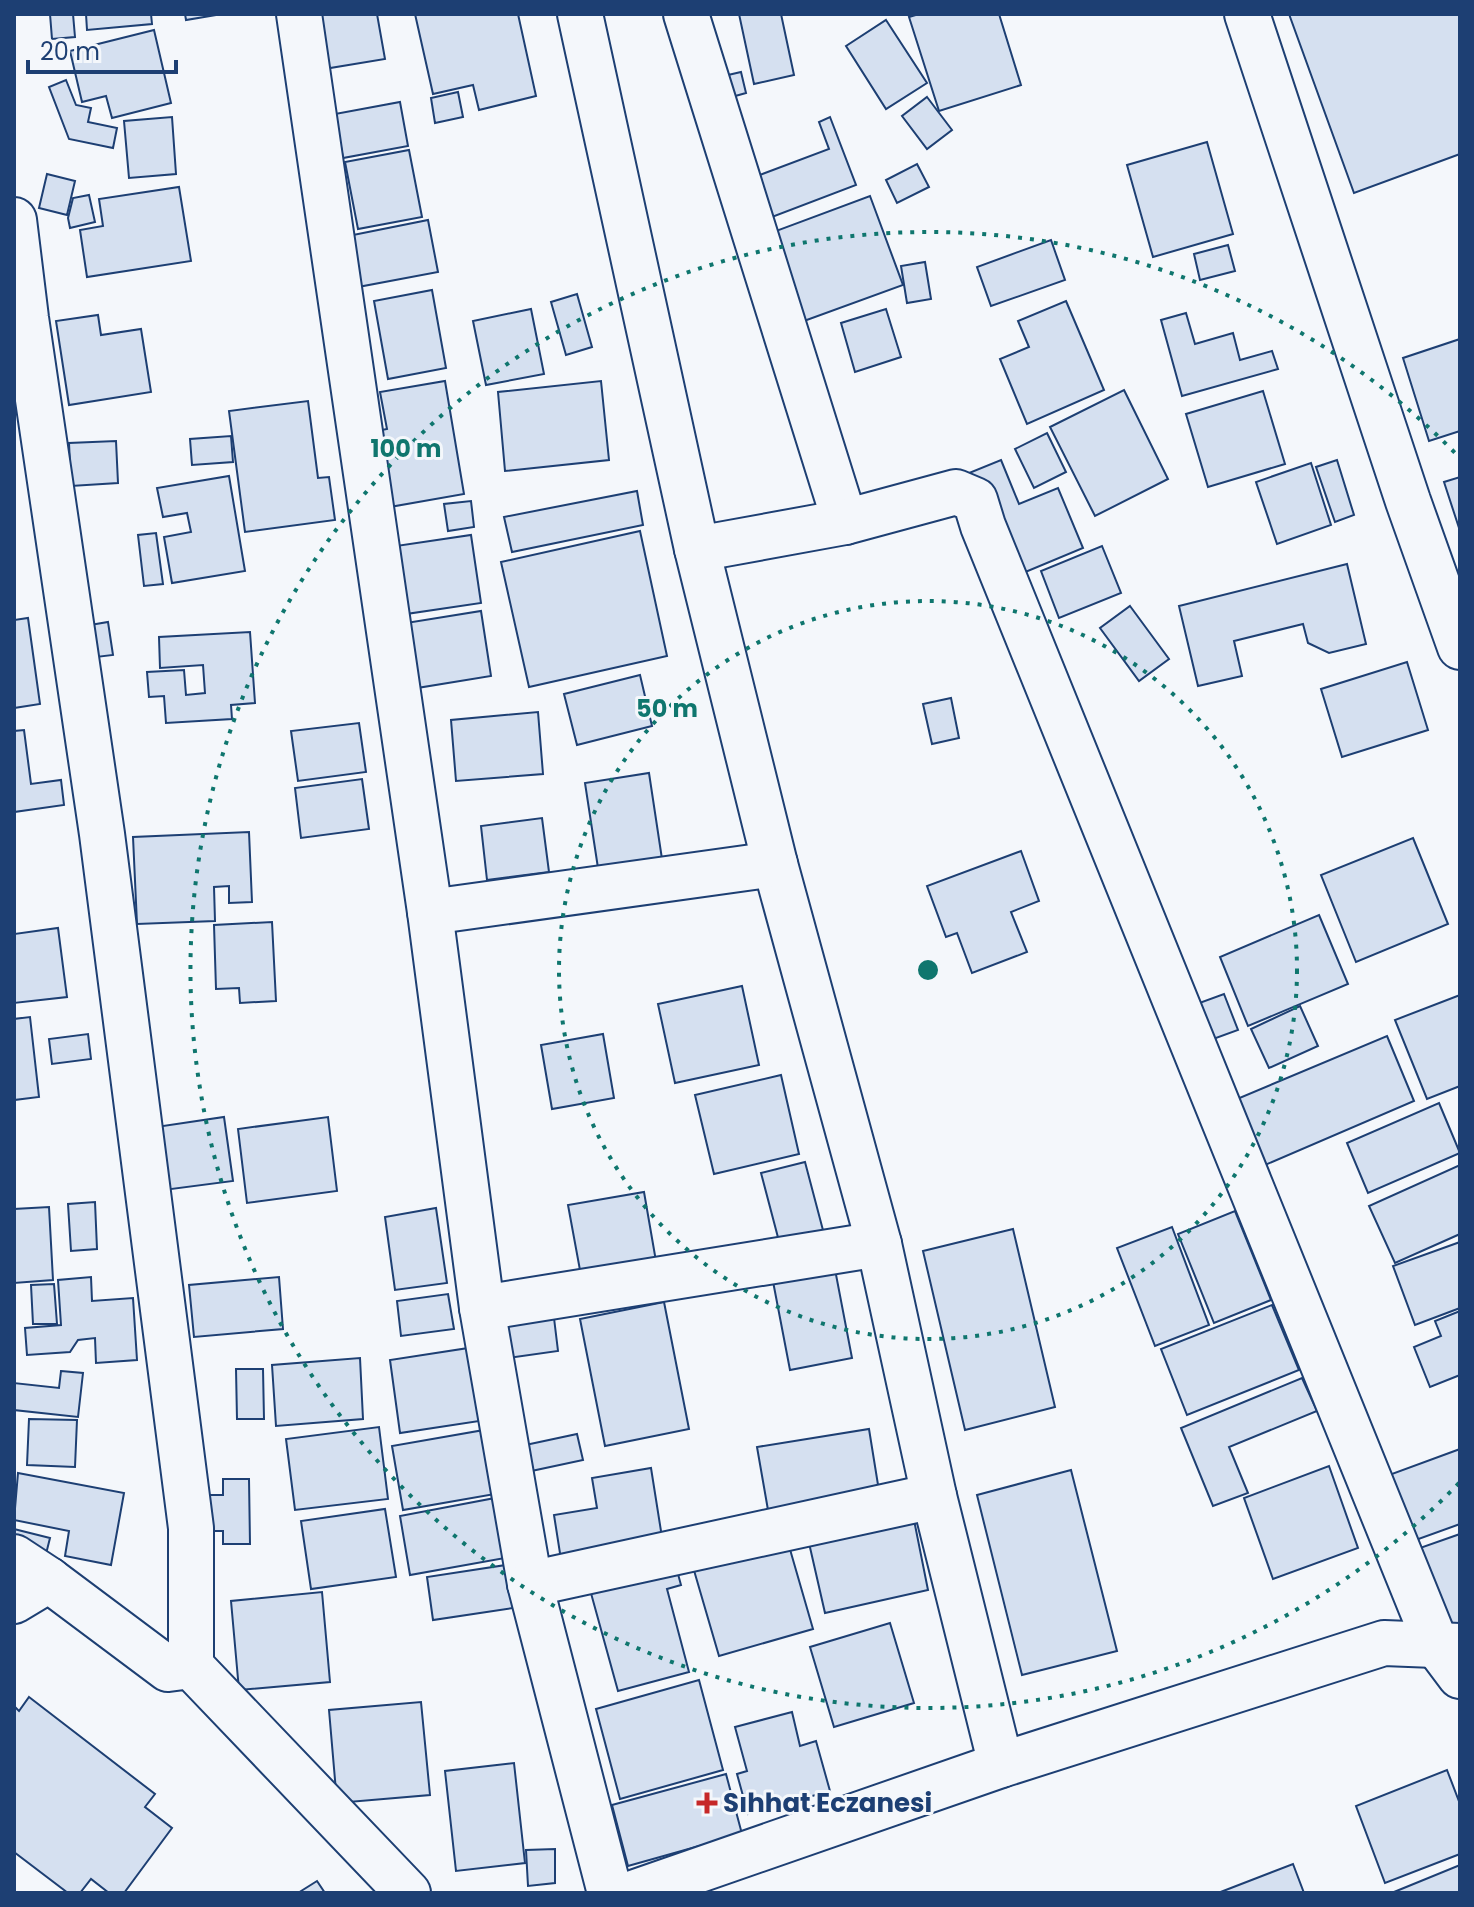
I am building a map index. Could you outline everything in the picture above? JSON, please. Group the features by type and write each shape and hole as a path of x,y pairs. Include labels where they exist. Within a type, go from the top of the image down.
{"street":[{"path":"299,14 430,912 482,1308 530,1584 610,1893"},
{"path":"580,14 697,549 775,864 879,1244 934,1496 1001,1765"},
{"path":"686,14 845,522"},
{"path":"1247,14 1403,486 1460,647"},
{"path":"14,220 102,834 191,1528 191,1666 408,1893"},
{"path":"697,549 845,522 956,492 975,500 988,541 1452,1655"},
{"path":"430,912 775,864"},
{"path":"482,1308 879,1244"},
{"path":"530,1584 934,1496"},
{"path":"26,1579 168,1669 191,1666"},
{"path":"633,1893 1001,1765 1384,1643 1452,1655"}],"building":[{"path":"50,14 73,14 75,37 52,39"},
{"path":"86,14 151,14 152,24 87,30"},
{"path":"185,14 222,14 186,20"},
{"path":"308,14 377,14 385,59 318,70"},
{"path":"415,14 518,14 536,96 479,110 473,85 433,94"},
{"path":"739,14 781,14 794,75 754,84"},
{"path":"919,14 999,14 1021,85 939,111 909,17"},
{"path":"1289,14 1460,14 1460,154 1354,193"},
{"path":"886,20 927,83 886,109 846,46"},
{"path":"154,30 171,103 112,118 106,96 82,102 70,51"},
{"path":"741,72 746,93 721,100 715,78"},
{"path":"66,80 76,105 91,108 88,122 117,128 113,148 69,139 49,87"},
{"path":"458,92 463,117 435,123 431,98"},
{"path":"927,97 952,130 927,149 902,116"},
{"path":"400,102 408,146 343,158 335,114"},
{"path":"172,117 176,174 129,178 124,121"},
{"path":"830,117 856,185 772,217 757,176 829,149 819,122"},
{"path":"1207,142 1233,234 1153,257 1127,165"},
{"path":"409,150 422,217 358,229 345,162"},
{"path":"917,164 929,187 897,203 886,180"},
{"path":"47,174 75,181 67,215 39,208"},
{"path":"179,187 191,261 87,277 80,230 103,226 99,199"},
{"path":"89,195 95,222 70,228 68,218 73,198"},
{"path":"870,196 903,285 804,321 760,237"},
{"path":"428,220 438,272 358,287 348,236"},
{"path":"1051,240 1065,280 991,306 977,267"},
{"path":"1228,245 1235,271 1200,280 1194,254"},
{"path":"925,262 931,299 907,303 901,266"},
{"path":"432,290 446,368 388,379 374,301"},
{"path":"577,294 592,347 566,355 551,302"},
{"path":"1066,301 1104,390 1027,424 1000,359 1029,347 1018,321"},
{"path":"531,309 544,374 486,385 473,321"},
{"path":"886,309 901,357 855,372 841,323"},
{"path":"1186,313 1195,344 1233,333 1240,360 1272,351 1278,369 1182,396 1161,320"},
{"path":"98,315 101,335 141,329 151,392 69,405 56,321"},
{"path":"1460,339 1460,431 1429,441 1403,358"},
{"path":"445,381 464,494 384,508 372,432 387,429 380,392"},
{"path":"601,381 609,460 505,471 498,392"},
{"path":"1124,390 1168,479 1095,516 1050,427"},
{"path":"1263,391 1285,464 1208,487 1186,414"},
{"path":"308,401 318,478 329,477 335,520 245,532 229,411"},
{"path":"1047,433 1066,472 1034,488 1015,449"},
{"path":"231,436 233,462 192,465 190,439"},
{"path":"116,441 118,483 71,486 69,443"},
{"path":"1001,460 1019,504 1058,488 1083,548 1011,578 969,473"},
{"path":"1337,460 1354,515 1335,522 1316,467"},
{"path":"1311,463 1331,525 1277,544 1256,482"},
{"path":"229,476 245,571 172,583 164,537 191,532 187,513 163,517 157,488"},
{"path":"1460,477 1460,531 1444,482"},
{"path":"637,491 643,525 512,552 504,517"},
{"path":"471,501 474,527 448,531 444,504"},
{"path":"640,531 667,656 529,687 501,562"},
{"path":"156,533 163,584 144,586 138,535"},
{"path":"471,535 481,603 406,614 396,546"},
{"path":"1102,546 1121,593 1059,618 1041,571"},
{"path":"1347,564 1366,644 1329,653 1308,643 1303,624 1234,641 1242,676 1198,686 1179,606"},
{"path":"1130,606 1169,659 1139,681 1100,628"},
{"path":"481,611 491,676 417,688 406,623"},
{"path":"28,618 40,704 14,708 14,620"},
{"path":"108,622 113,655 88,658 84,626"},
{"path":"250,632 255,703 231,705 232,719 166,723 164,696 149,697 147,672 184,670 186,695 205,693 203,665 160,668 159,637"},
{"path":"1407,662 1428,730 1342,757 1321,689"},
{"path":"640,675 652,726 577,745 564,694"},
{"path":"951,698 959,738 932,744 923,704"},
{"path":"538,712 543,774 456,781 451,720"},
{"path":"359,723 366,772 298,781 291,731"},
{"path":"24,730 31,784 61,780 64,805 14,812 14,731"},
{"path":"649,773 662,859 598,868 585,783"},
{"path":"362,779 369,829 301,838 295,788"},
{"path":"542,818 549,872 487,880 481,826"},
{"path":"249,832 252,902 229,903 229,886 214,887 215,921 137,924 133,837"},
{"path":"1413,838 1448,924 1356,962 1321,875"},
{"path":"1021,851 1039,901 1011,912 1027,952 972,973 957,933 946,937 927,886"},
{"path":"1319,915 1348,984 1248,1026 1220,957"},
{"path":"272,922 276,1001 240,1003 239,988 216,989 214,925"},
{"path":"58,928 67,997 14,1003 14,934"},
{"path":"742,986 759,1065 675,1083 658,1004"},
{"path":"1224,994 1238,1030 1205,1042 1191,1006"},
{"path":"1460,995 1460,1086 1427,1099 1395,1020"},
{"path":"1300,1006 1318,1046 1269,1068 1251,1029"},
{"path":"30,1017 39,1097 14,1100 14,1019"},
{"path":"88,1034 91,1059 52,1064 49,1039"},
{"path":"603,1034 614,1098 552,1109 541,1045"},
{"path":"1387,1036 1414,1101 1265,1165 1237,1099"},
{"path":"781,1075 799,1154 714,1174 695,1095"},
{"path":"1439,1103 1460,1153 1368,1193 1347,1143"},
{"path":"224,1117 233,1181 164,1190 156,1127"},
{"path":"328,1117 337,1191 247,1203 238,1129"},
{"path":"805,1162 824,1234 780,1245 761,1173"},
{"path":"1460,1165 1460,1234 1395,1263 1369,1206"},
{"path":"644,1192 657,1267 582,1281 568,1205"},
{"path":"95,1202 97,1249 71,1251 68,1204"},
{"path":"49,1207 53,1280 14,1283 14,1209"},
{"path":"436,1208 447,1283 395,1290 385,1217"},
{"path":"1235,1211 1271,1300 1214,1323 1178,1234"},
{"path":"1172,1227 1209,1325 1155,1346 1117,1248"},
{"path":"1013,1229 1055,1407 965,1430 923,1251"},
{"path":"1460,1242 1460,1308 1415,1325 1393,1266"},
{"path":"833,1259 852,1358 790,1370 771,1271"},
{"path":"91,1277 92,1301 133,1298 137,1360 96,1363 95,1338 78,1340 70,1352 27,1355 25,1328 61,1325 58,1280"},
{"path":"279,1277 283,1329 194,1337 189,1285"},
{"path":"54,1284 57,1324 33,1324 31,1285"},
{"path":"448,1294 454,1329 401,1336 397,1301"},
{"path":"664,1302 689,1429 605,1446 580,1319"},
{"path":"1272,1305 1299,1370 1187,1415 1161,1349"},
{"path":"1460,1311 1460,1375 1430,1387 1414,1347 1441,1336 1435,1321"},
{"path":"554,1318 558,1351 500,1359 495,1326"},
{"path":"475,1347 486,1420 400,1433 390,1360"},
{"path":"360,1358 363,1419 276,1426 272,1365"},
{"path":"236,1369 263,1369 264,1419 237,1419"},
{"path":"61,1371 83,1373 78,1417 14,1410 14,1383 59,1388"},
{"path":"1302,1378 1317,1411 1229,1447 1248,1493 1213,1506 1181,1428"},
{"path":"29,1419 77,1420 75,1467 27,1465"},
{"path":"379,1427 388,1499 295,1510 286,1439"},
{"path":"869,1429 879,1491 768,1510 757,1447"},
{"path":"484,1430 495,1494 403,1510 392,1446"},
{"path":"577,1434 583,1460 522,1473 516,1447"},
{"path":"1460,1449 1460,1524 1413,1541 1389,1475"},
{"path":"1329,1466 1358,1548 1273,1579 1244,1498"},
{"path":"651,1468 664,1550 562,1566 554,1515 597,1508 592,1478"},
{"path":"1071,1470 1117,1651 1022,1675 977,1495"},
{"path":"18,1473 124,1493 111,1565 65,1556 69,1531 14,1520"},
{"path":"223,1479 249,1479 250,1544 223,1544 223,1531 208,1531 206,1495 223,1495"},
{"path":"495,1498 505,1558 410,1575 400,1516"},
{"path":"385,1509 396,1577 311,1589 301,1521"},
{"path":"914,1520 928,1590 825,1613 809,1543"},
{"path":"14,1529 50,1538 45,1558 14,1550"},
{"path":"1460,1534 1460,1628 1446,1633 1417,1549"},
{"path":"787,1539 813,1629 719,1656 693,1567"},
{"path":"675,1563 681,1585 667,1589 689,1672 618,1691 589,1586"},
{"path":"506,1565 513,1608 433,1620 427,1577"},
{"path":"322,1592 330,1682 239,1690 231,1601"},
{"path":"890,1623 914,1703 834,1727 810,1647"},
{"path":"699,1680 723,1770 620,1799 596,1709"},
{"path":"29,1697 155,1794 145,1807 172,1828 124,1893 109,1893 91,1879 80,1893 68,1893 14,1852 14,1706 19,1711"},
{"path":"421,1702 430,1795 337,1803 329,1710"},
{"path":"792,1712 800,1746 816,1741 830,1791 748,1814 737,1774 747,1771 735,1727"},
{"path":"514,1763 525,1863 456,1871 445,1771"},
{"path":"1447,1770 1460,1804 1460,1854 1385,1883 1356,1806"},
{"path":"726,1774 742,1834 628,1866 612,1805"},
{"path":"555,1849 555,1883 528,1886 526,1850"},
{"path":"1293,1864 1304,1893 1218,1893"},
{"path":"1460,1865 1460,1893 1394,1893 1394,1892"},
{"path":"317,1881 325,1893 298,1893"}],"place":[{"name":"Sıhhat Eczanesi","path":"707,1803"}]}
